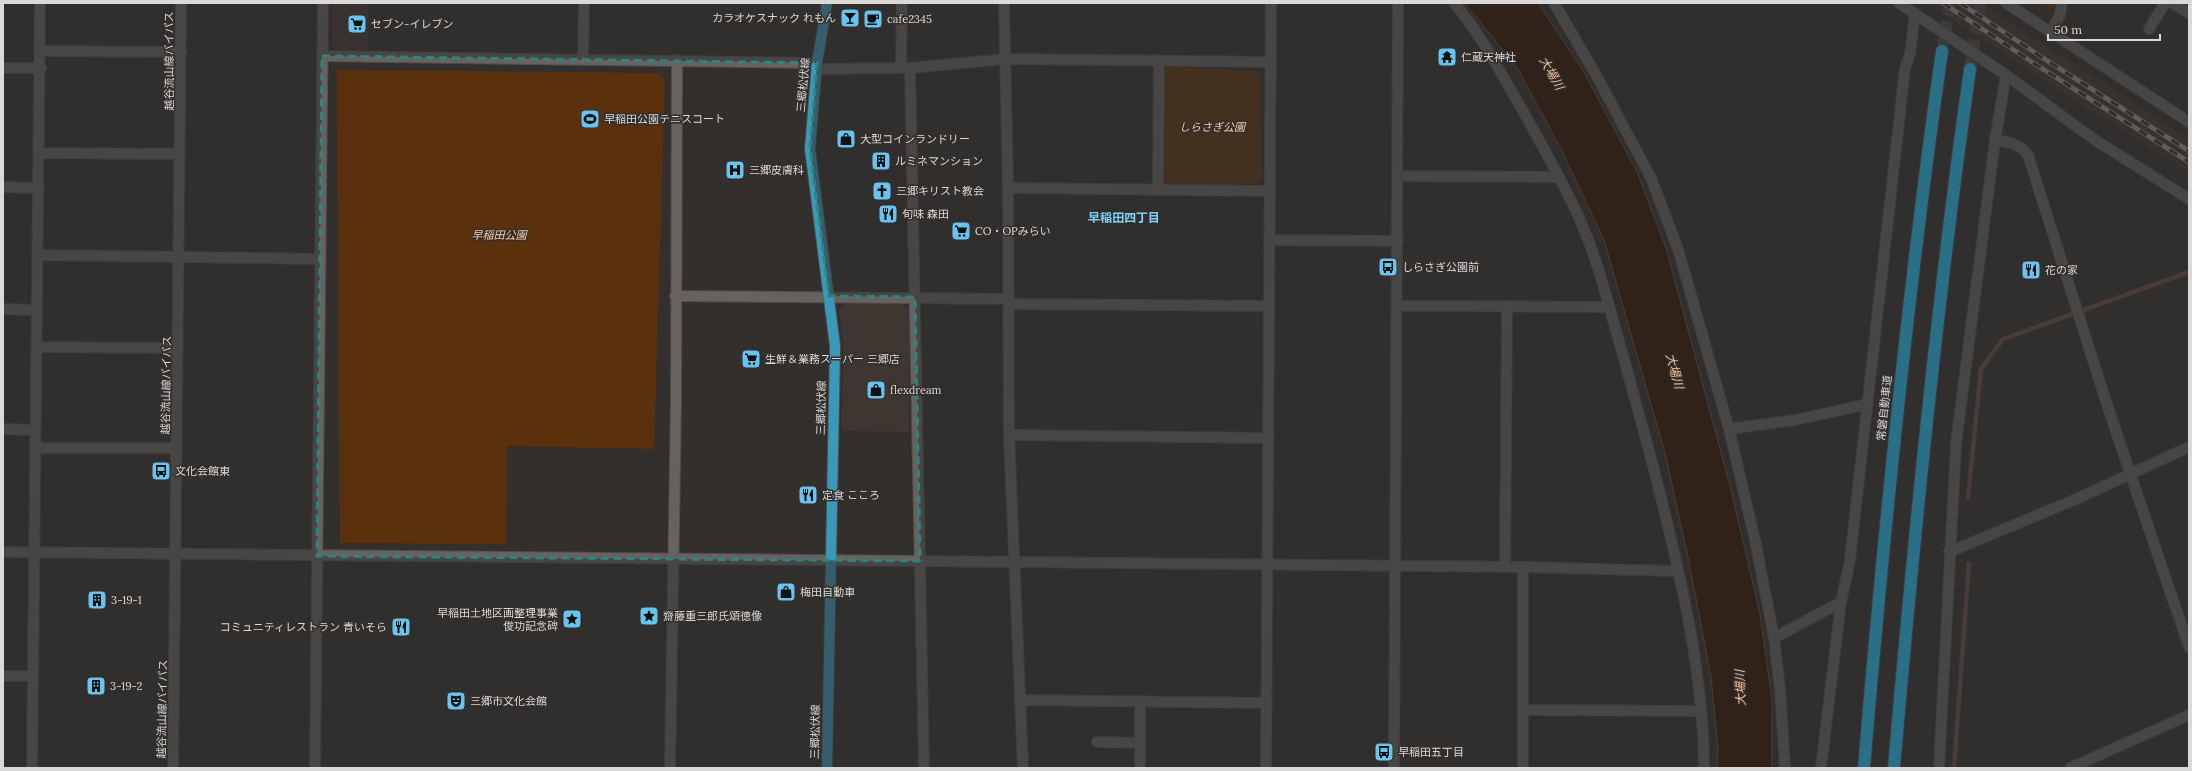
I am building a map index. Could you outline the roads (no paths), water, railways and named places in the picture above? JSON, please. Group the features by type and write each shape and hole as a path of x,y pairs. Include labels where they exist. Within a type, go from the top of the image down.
{"highway":[{"name":"常磐自動車道","path":"1864,768 1880,569 1906,329 1942,51"},
{"path":"1894,768 1911,570 1934,350 1970,69"}],"main road":[{"name":"三郷松伏線","path":"827,3 816,66 810,149 834,346 827,768"}],"street":[{"path":"32,768 35,430 41,68 40,3"},
{"name":"越谷流山線バイパス","path":"173,768 180,257 181,3"},
{"path":"315,768 323,3"},
{"path":"583,60 584,3"},
{"path":"902,3 915,297 924,768"},
{"path":"1004,3 1010,301 1009,435 1023,768"},
{"path":"1266,768 1271,3"},
{"path":"1394,768 1396,306 1399,176 1398,3"},
{"path":"1454,3 1468,19 1487,49 1558,177 1576,212 1596,262 1610,307 1656,477 1677,571 1701,711 1704,768"},
{"path":"1554,3 1595,72 1651,178 1678,249 1729,429 1755,540 1774,638 1780,689 1785,768"},
{"path":"1899,3 2006,75 2095,140 2189,199"},
{"path":"2006,3 2189,122"},
{"path":"2050,33 2060,16 2062,3"},
{"path":"2149,29 2165,3"},
{"path":"2172,3 2189,13"},
{"path":"1821,768 1841,602 1850,560 1893,162 1905,68 1910,54 1915,14"},
{"path":"41,51 181,52"},
{"path":"322,56 677,60 906,68 1005,59 1271,62"},
{"path":"670,768 672,559 676,401 675,296 677,60"},
{"path":"1158,190 1159,60"},
{"path":"3,68 41,68"},
{"path":"1940,768 1949,552 1956,444 1995,140 2006,75"},
{"path":"1995,140 2010,142 2021,146 2028,155 2081,325 2189,647"},
{"path":"39,153 180,154"},
{"path":"1399,176 1558,177"},
{"path":"3,187 39,188"},
{"path":"1008,188 1270,191"},
{"path":"1270,240 1398,241"},
{"path":"38,255 320,259"},
{"path":"675,296 915,297 1010,301 1269,306"},
{"path":"1396,306 1610,307"},
{"path":"1505,567 1507,306"},
{"path":"3,309 38,310"},
{"path":"37,347 178,348"},
{"path":"1729,429 1795,420 1868,404"},
{"path":"3,429 35,430"},
{"path":"1009,435 1269,438"},
{"path":"1949,552 2074,500 2189,447"},
{"path":"35,448 177,448"},
{"path":"3,552 1268,566 1523,567 1677,571"},
{"path":"1522,768 1523,567"},
{"path":"1774,638 1841,602"},
{"path":"3,676 33,676"},
{"path":"1020,700 1266,703"},
{"path":"1140,701 1140,768"},
{"path":"1523,710 1701,711"},
{"path":"2070,768 2189,715"},
{"path":"1097,742 1140,743"}],"water":[{"name":"大場川","path":"1465,3 1538,3 1585,74 1637,172 1666,248 1731,490 1760,614 1772,700 1772,768 1717,768 1718,748 1711,677 1689,562 1665,453 1604,240 1562,151 1518,69"}],"waterway":[{"path":"1968,498 1981,369 2003,339 2189,272"},
{"path":"1954,768 1969,563"}],"tunnel":[{"path":"1942,51 1950,3"},
{"path":"1970,69 1981,3"}],"railway":[{"path":"1943,3 2038,66 2189,162"},
{"path":"1960,3 2189,151"}],"place":[{"name":"カラオケスナック れもん","path":"850,18"},
{"name":"cafe2345","path":"873,19"},
{"name":"セブン-イレブン","path":"357,24"},
{"name":"仁蔵天神社","path":"1447,57"},
{"name":"早稲田公園テニスコート","path":"590,119"},
{"name":"大型コインランドリー","path":"846,139"},
{"name":"ルミネマンション","path":"881,161"},
{"name":"三郷皮膚科","path":"735,170"},
{"name":"三郷キリスト教会","path":"882,191"},
{"name":"旬味 森田","path":"888,214"},
{"name":"CO・OPみらい","path":"961,231"},
{"name":"しらさぎ公園前","path":"1388,267"},
{"name":"花の家","path":"2031,270"},
{"name":"生鮮＆業務スーパー 三郷店","path":"751,359"},
{"name":"flexdream","path":"876,390"},
{"name":"文化会館東","path":"161,471"},
{"name":"定食 こころ","path":"808,495"},
{"name":"梅田自動車","path":"786,592"},
{"name":"3-19-1","path":"97,600"},
{"name":"齋藤重三郎氏頌徳像","path":"649,616"},
{"name":"早稲田土地区画整理事業 俊功記念碑","path":"572,619"},
{"name":"コミュニティレストラン 青いそら","path":"401,627"},
{"name":"3-19-2","path":"96,686"},
{"name":"三郷市文化会館","path":"456,701"},
{"name":"早稲田五丁目","path":"1384,752"}],"district":[{"name":"早稲田四丁目","path":"1124,217"}],"park label":[{"name":"しらさぎ公園","path":"1212,127"},
{"name":"早稲田公園","path":"499,235"}]}
